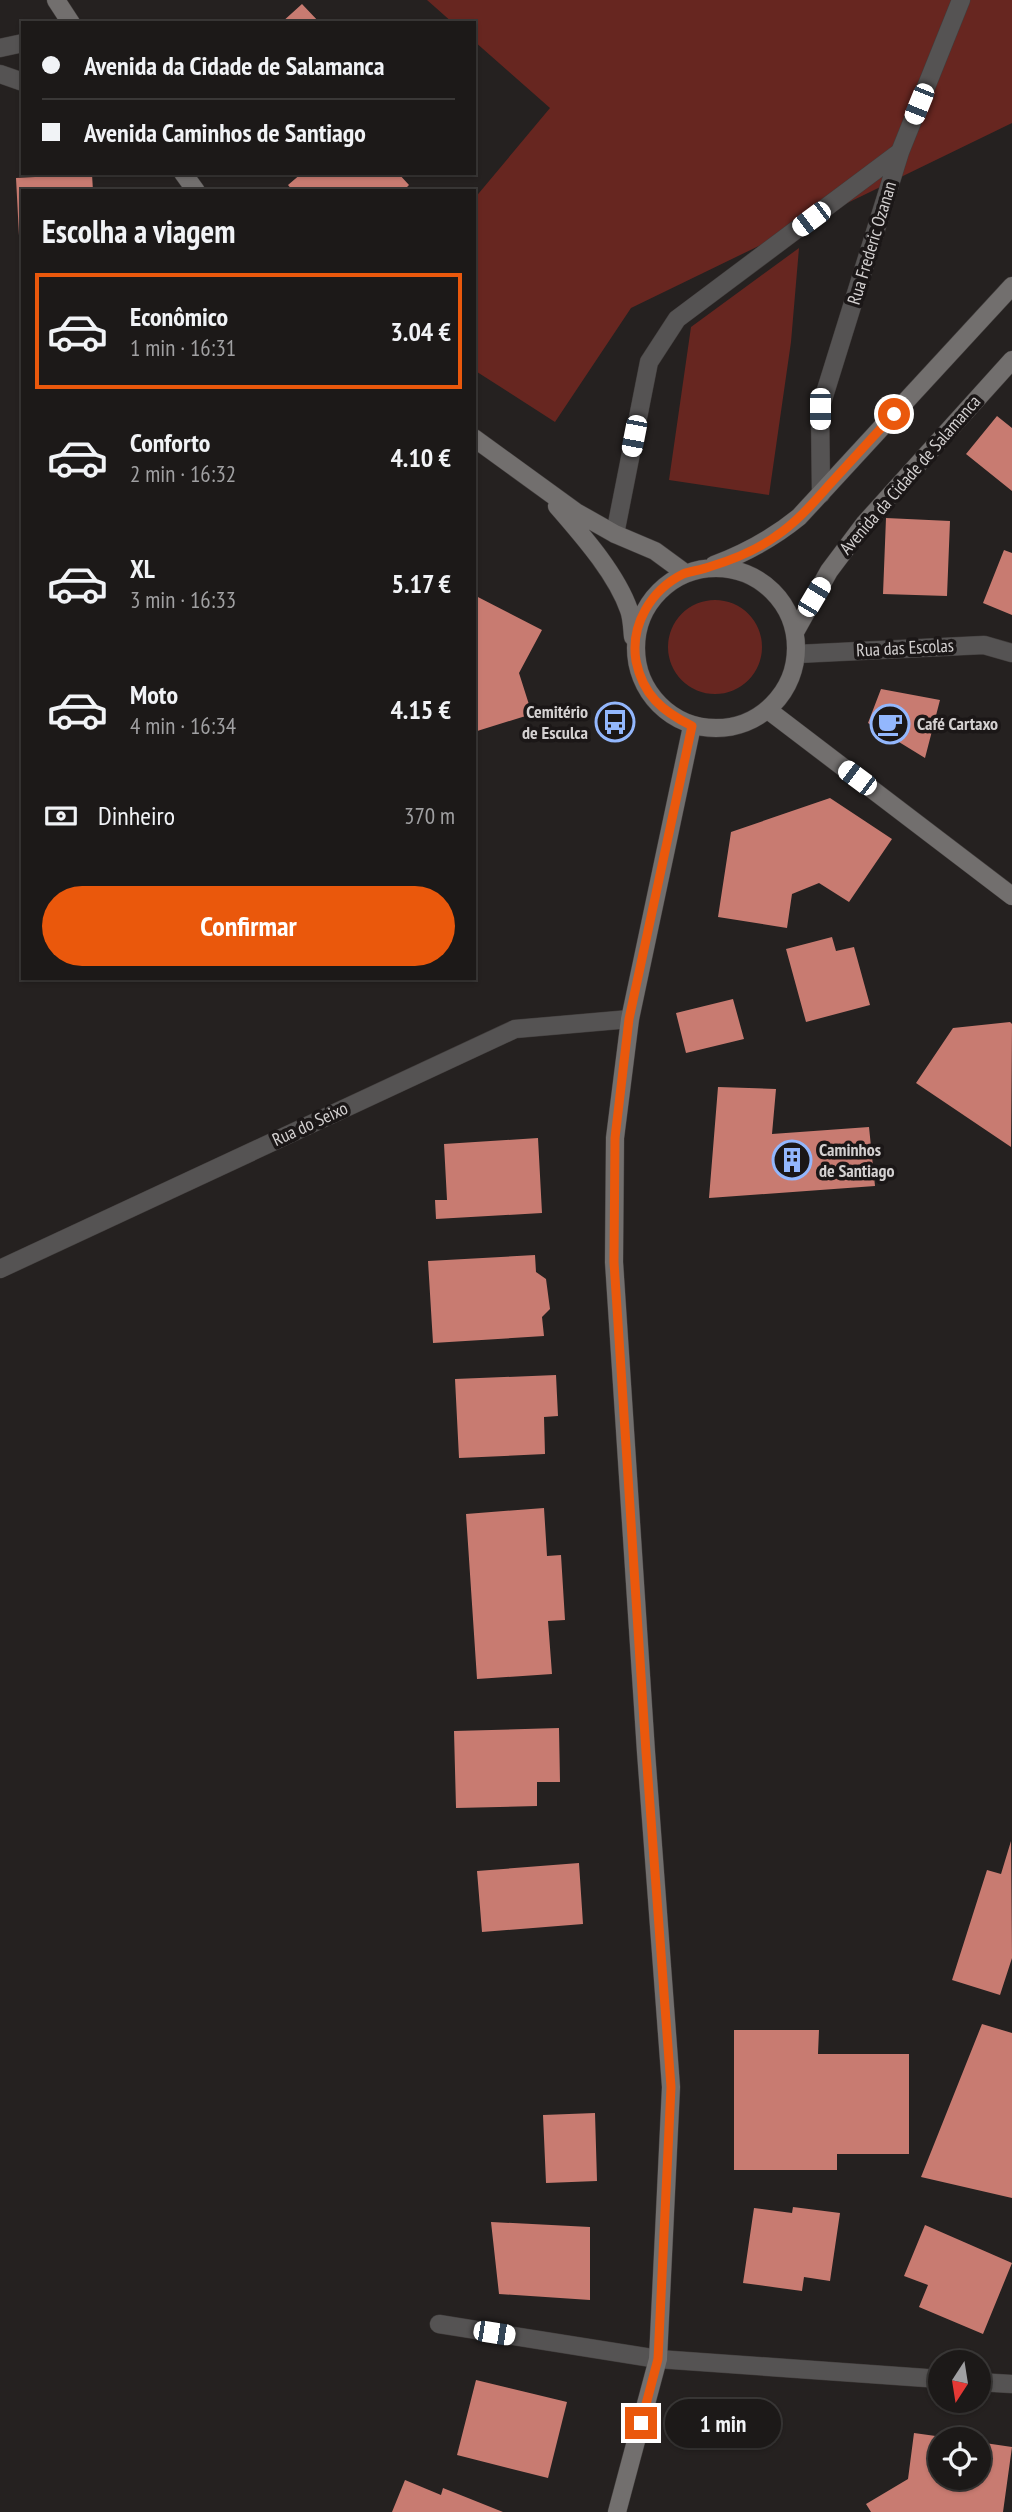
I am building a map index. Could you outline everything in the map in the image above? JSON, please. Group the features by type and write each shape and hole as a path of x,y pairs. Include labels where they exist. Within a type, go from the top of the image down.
{"street":[{"path":"56,0 65,21"},
{"name":"Rua Frederic Ozanan","path":"821,494 820,409 900,152 961,0"},
{"path":"0,48 21,43"},
{"path":"0,74 21,81"},
{"path":"615,534 649,362 677,319 900,152"},
{"path":"634,650 637,626 648,604 664,586 685,573 709,568 748,552 775,537 799,517 1012,286"},
{"name":"Avenida da Cidade de Salamanca","path":"795,632 829,571 852,538 1012,360"},
{"path":"476,439 576,512 615,534 655,551 685,573"},
{"path":"538,485 573,525 613,580 629,611 639,675 651,697 669,715 692,726 712,729 733,727 751,721 768,710 782,694 792,675 797,654 795,632 787,610 773,591 754,577 732,569 709,568"},
{"name":"Rua das Escolas","path":"797,654 984,645 1012,653"},
{"path":"768,710 1012,897"},
{"path":"617,2512 658,2359 671,2087 614,1262 615,1138 629,1019 692,726"},
{"name":"Rua do Seixo","path":"0,1269 515,1028 629,1019"},
{"path":"439,2324 658,2359 928,2378"},
{"path":"991,2383 1012,2384"}],"shaded area":[{"path":"427,0 1012,0 1012,123 631,308 555,422 476,371 476,197 550,108 476,43 476,21 451,21"},
{"path":"799,248 791,342 769,495 669,480 691,327"},
{"path":"715,600 733,603 748,614 759,629 762,647 759,665 748,680 733,691 715,694 697,691 682,680 671,665 668,647 671,629 682,614 697,603"}],"building":[{"path":"302,4 318,21 283,21"},
{"path":"92,175 93,189 21,189 20,255 16,178"},
{"path":"300,175 400,175 409,185 405,189 291,189 288,185"},
{"path":"997,416 1012,428 1012,491 966,454"},
{"path":"886,518 950,521 947,596 883,594"},
{"path":"1004,550 1012,553 1012,615 983,603"},
{"path":"476,596 542,630 519,673 532,714 476,731"},
{"path":"881,689 940,700 925,758 868,723"},
{"path":"830,798 892,839 849,902 819,883 792,894 787,928 718,917 731,832"},
{"path":"832,937 836,951 854,947 870,1005 806,1022 786,949"},
{"path":"733,999 744,1039 686,1053 676,1013"},
{"path":"1010,1022 1011,1147 916,1083 953,1028"},
{"name":"Caminhos de Santiago","path":"718,1087 776,1089 772,1134 869,1127 875,1186 709,1198"},
{"path":"538,1138 542,1213 436,1219 435,1200 447,1200 444,1144"},
{"path":"535,1255 536,1272 546,1279 550,1309 542,1317 544,1336 433,1343 428,1261"},
{"path":"556,1375 558,1416 544,1417 545,1454 459,1458 455,1379"},
{"path":"544,1508 547,1556 561,1555 565,1620 548,1621 552,1674 477,1679 466,1514"},
{"path":"559,1728 560,1782 537,1782 537,1806 456,1808 454,1731"},
{"path":"1011,1841 1012,1958 1000,1995 952,1980 987,1870 1001,1874"},
{"path":"579,1863 583,1924 482,1932 477,1871"},
{"path":"982,2024 1012,2033 1012,2198 921,2177"},
{"path":"734,2030 819,2030 818,2054 909,2054 909,2154 837,2154 837,2170 734,2170"},
{"path":"595,2113 597,2181 546,2183 543,2115"},
{"path":"793,2207 840,2213 830,2281 804,2277 802,2291 743,2283 754,2208 792,2213"},
{"path":"491,2222 590,2227 590,2300 499,2294"},
{"path":"925,2225 1012,2263 983,2334 919,2307 928,2285 904,2276"},
{"path":"476,2380 567,2402 548,2478 457,2455"},
{"path":"914,2433 928,2435 928,2490 991,2490 991,2444 1012,2447 1003,2512 871,2512 866,2504 908,2479"},
{"path":"405,2480 441,2495 443,2488 503,2512 392,2512"}],"place":[{"name":"Cemitério de Esculca","path":"615,722"},
{"name":"Café Cartaxo","path":"890,724"},
{"name":"Caminhos de Santiago","path":"792,1160"}],"route":[{"path":"641,2423 658,2359 671,2087 614,1262 615,1138 629,1019 692,726 669,715 651,697 639,675 634,650 637,626 648,604 664,586 685,573 709,568 775,537 799,517 894,414"}]}
